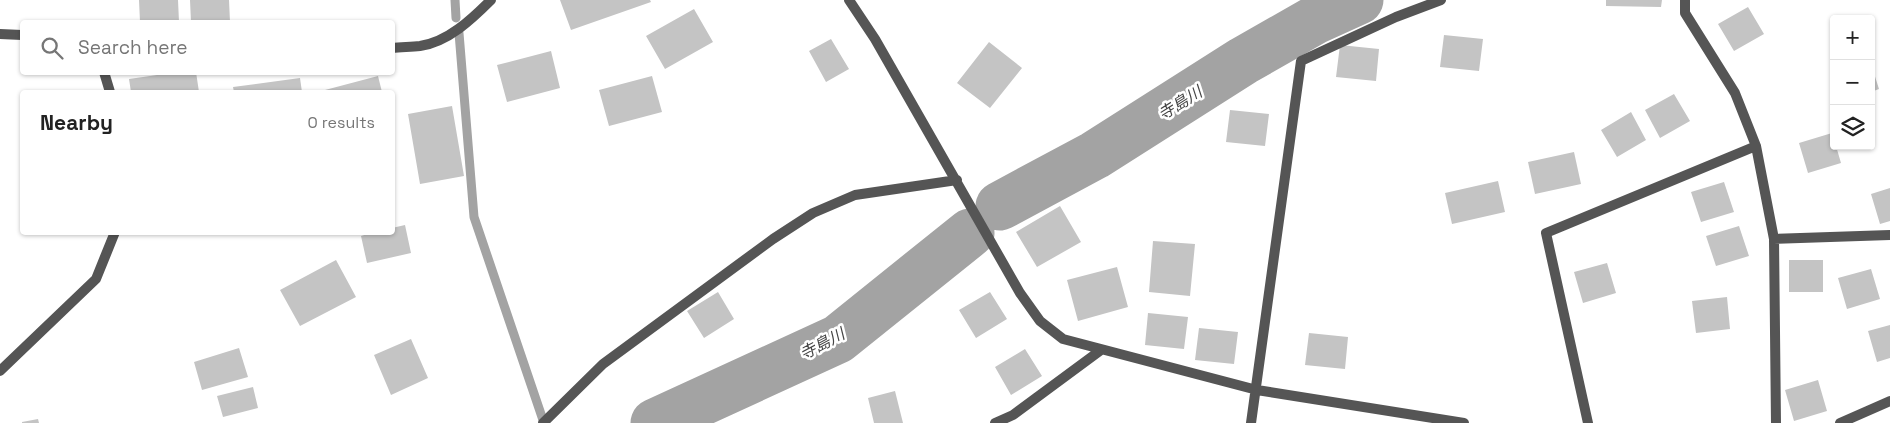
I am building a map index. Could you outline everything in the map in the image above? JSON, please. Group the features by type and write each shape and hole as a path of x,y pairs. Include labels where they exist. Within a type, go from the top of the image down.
{"street":[{"path":"395,48 421,46 446,37 476,15 491,0"},
{"path":"848,0 875,39 1020,293 1040,321 1063,339 1257,390 1464,423"},
{"path":"1251,423 1301,61 1441,0"},
{"path":"1686,0 1685,13 1735,93 1756,146 1774,239 1776,423"},
{"path":"0,34 20,35"},
{"path":"105,75 109,90"},
{"path":"1588,423 1546,233 1756,146"},
{"path":"545,421 603,364 773,239 813,214 855,195 957,180"},
{"path":"0,371 96,279 114,235"},
{"path":"1774,239 1890,235"},
{"path":"996,423 1013,416 1100,350"},
{"path":"1840,423 1890,401"}],"building":[{"path":"139,0 178,0 179,20 140,20"},
{"path":"190,0 229,0 230,20 191,20"},
{"path":"560,0 650,0 651,2 571,30"},
{"path":"1606,0 1662,0 1661,7 1606,6"},
{"path":"1748,7 1764,34 1734,51 1718,24"},
{"path":"694,9 713,42 665,69 646,36"},
{"path":"1444,35 1483,39 1479,71 1440,67"},
{"path":"831,39 849,69 826,82 809,51"},
{"path":"989,42 1022,68 990,108 957,83"},
{"path":"1340,45 1379,49 1376,81 1336,77"},
{"path":"551,51 560,88 507,102 497,65"},
{"path":"157,75 196,75 199,90 131,90 129,79"},
{"path":"378,76 382,90 325,90"},
{"path":"652,76 662,112 609,126 599,90"},
{"path":"1875,76 1879,89 1875,90"},
{"path":"300,78 302,90 234,90 233,87"},
{"path":"1674,94 1690,121 1660,138 1645,110"},
{"path":"452,106 464,176 420,184 408,114"},
{"path":"1230,110 1269,114 1265,146 1226,142"},
{"path":"1631,112 1646,140 1617,157 1601,130"},
{"path":"1830,134 1830,150 1837,150 1841,163 1808,173 1799,143"},
{"path":"1574,152 1581,184 1535,194 1528,162"},
{"path":"1498,181 1505,212 1452,224 1445,193"},
{"path":"1724,182 1734,212 1701,222 1691,192"},
{"path":"1890,188 1890,221 1880,224 1871,194"},
{"path":"1060,206 1081,242 1037,267 1016,232"},
{"path":"405,225 411,253 367,263 361,236 395,235 395,227"},
{"path":"1739,226 1749,256 1716,266 1706,236"},
{"path":"1153,241 1195,244 1190,296 1149,292"},
{"path":"336,260 356,297 300,326 280,290"},
{"path":"1789,260 1823,260 1823,292 1789,292"},
{"path":"1607,263 1616,293 1583,303 1574,272"},
{"path":"1117,267 1128,307 1078,321 1067,280"},
{"path":"1871,269 1880,299 1847,309 1838,278"},
{"path":"718,292 734,319 704,338 687,311"},
{"path":"990,292 1007,319 976,338 959,310"},
{"path":"1727,297 1730,329 1696,333 1692,301"},
{"path":"1148,313 1188,317 1184,349 1145,345"},
{"path":"1890,325 1890,358 1877,362 1868,331"},
{"path":"1199,328 1238,332 1234,364 1195,360"},
{"path":"1309,333 1348,337 1345,369 1305,365"},
{"path":"411,339 428,378 391,395 374,355"},
{"path":"239,348 248,377 202,390 194,362"},
{"path":"1025,349 1042,376 1011,395 995,367"},
{"path":"1818,380 1827,411 1794,421 1785,390"},
{"path":"253,387 258,408 223,417 217,396"},
{"path":"895,391 903,423 874,423 868,398"},
{"path":"38,419 39,423 22,423 22,422"}],"waterway":[{"path":"455,0 456,18"},
{"name":"寺島川","path":"1000,206 1095,155 1243,61 1315,20 1359,0"},
{"path":"459,33 474,217 544,423"},
{"name":"寺島川","path":"655,423 838,339 970,233"}]}
